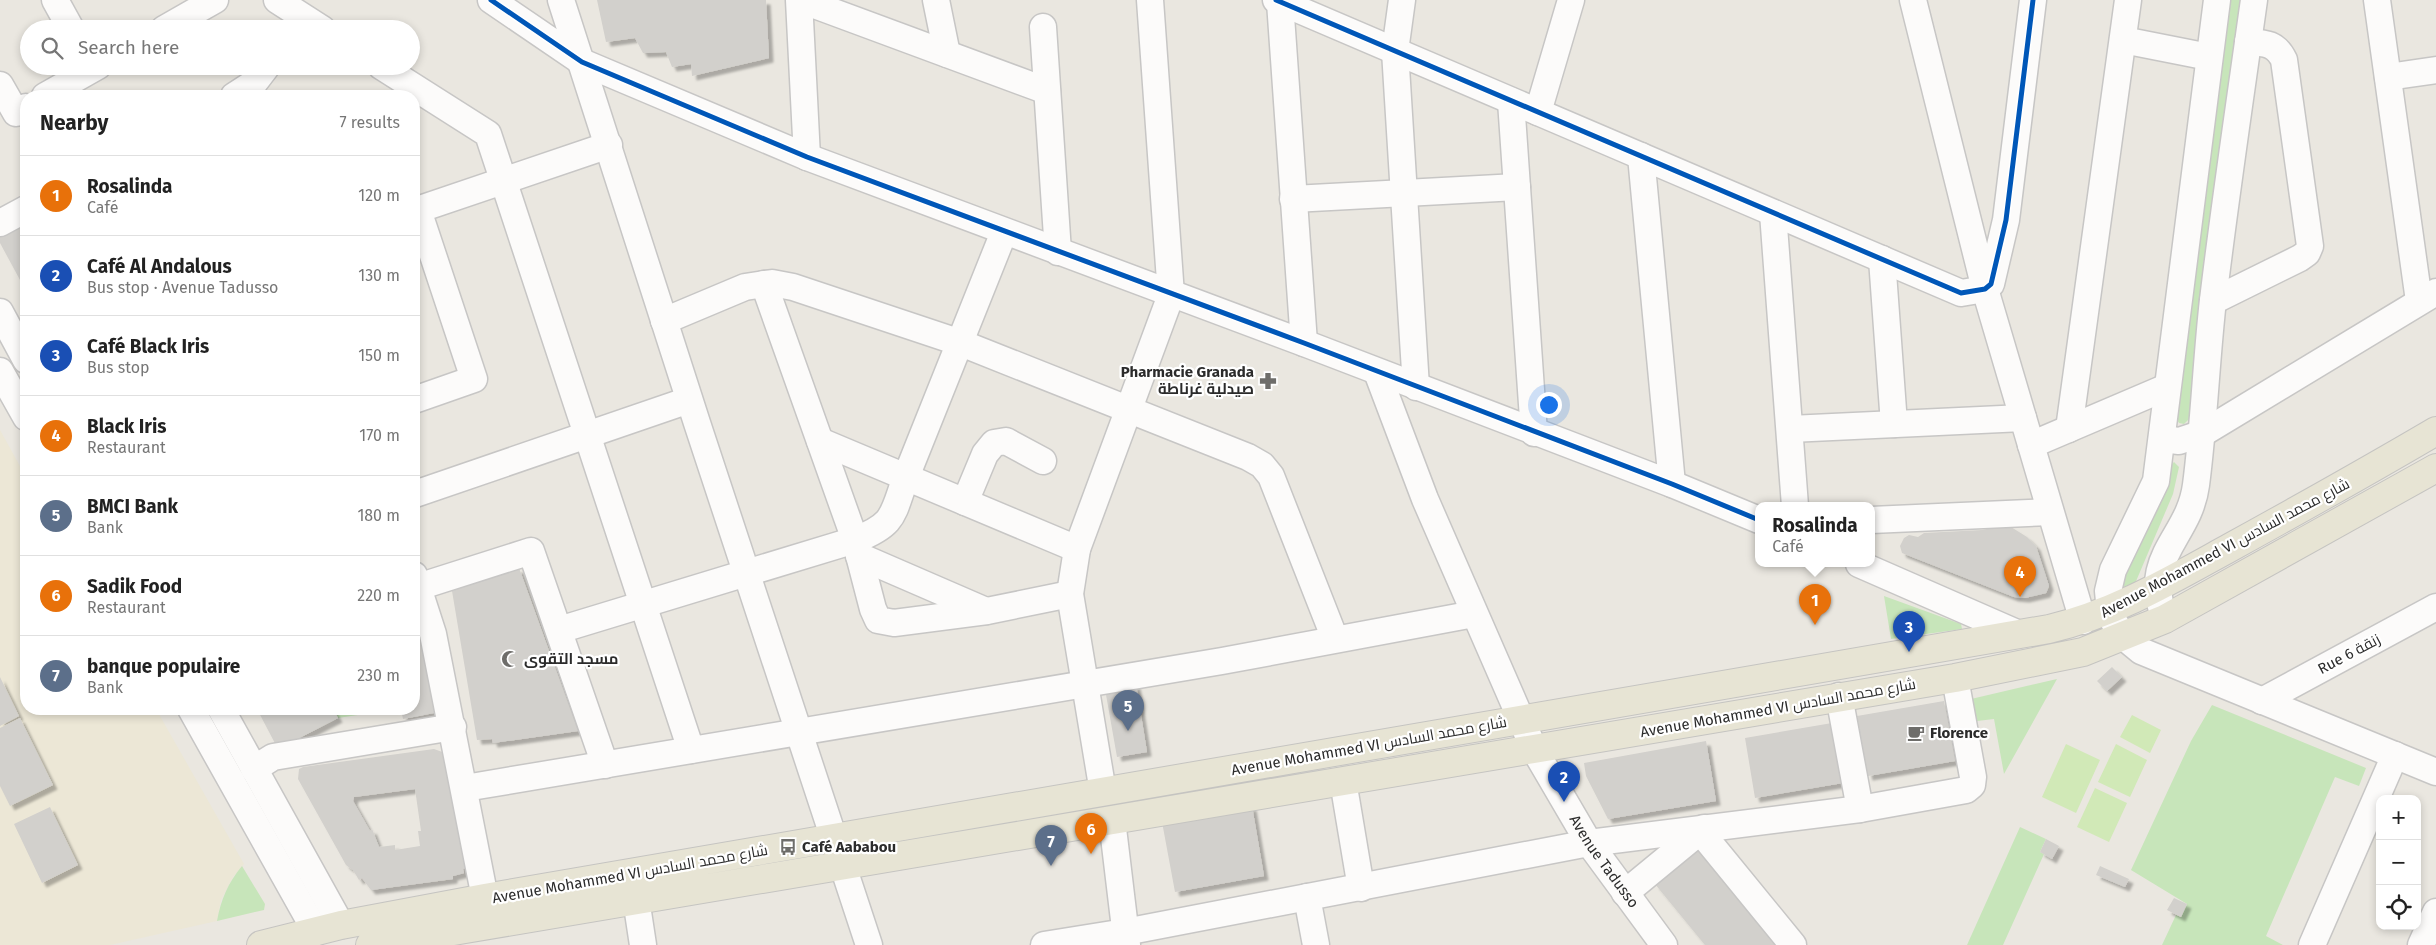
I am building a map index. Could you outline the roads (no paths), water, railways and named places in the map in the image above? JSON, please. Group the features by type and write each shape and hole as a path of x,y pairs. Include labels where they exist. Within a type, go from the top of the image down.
{"main road":[{"name":"Avenue Mohammed VI شارع محمد السادس","path":"261,945 333,937 486,898 2019,634 2083,621 2110,611 2156,588 2348,483 2436,431"},
{"name":"Avenue Mohammed VI شارع محمد السادس","path":"370,945 1839,696 1955,678 2083,652 2165,619 2436,468"}],"street":[{"path":"55,0 66,20"},
{"path":"180,20 215,0"},
{"path":"491,0 582,62 807,157 1170,295 1304,343 1534,433 1672,484 1755,518"},
{"path":"561,0 609,145 689,400 799,732 832,838 869,945"},
{"path":"807,157 800,0 1047,91"},
{"path":"936,0 947,54"},
{"path":"1103,792 1070,594 1077,549 1170,295 1150,0"},
{"path":"1402,0 1395,51 1416,387"},
{"path":"1538,112 1571,0"},
{"path":"1913,0 1985,289 2083,621"},
{"path":"1304,343 1278,1 1961,293 1985,289 1991,284 2006,220 2033,0"},
{"path":"2069,429 2128,0"},
{"path":"2217,0 2156,481 2110,580 2108,591 2110,611 2124,637 2141,650 2436,772"},
{"path":"2165,619 2158,602 2156,588 2161,565 2196,489 2203,433 2213,301 2254,0"},
{"path":"2162,439 2190,440 2428,296 2388,77 2377,0"},
{"path":"291,10 307,20"},
{"path":"1043,27 1058,252"},
{"path":"2123,40 2209,57"},
{"path":"2213,301 2300,258 2307,253 2310,246 2284,60 2280,51 2267,43 2248,42"},
{"path":"2388,77 2436,70"},
{"path":"55,90 80,75"},
{"path":"395,75 419,90"},
{"path":"0,85 16,113 20,111"},
{"path":"420,91 488,134 691,750"},
{"path":"1511,101 1534,433"},
{"path":"420,210 609,145"},
{"path":"1641,156 1672,484"},
{"path":"1294,199 1517,187"},
{"path":"0,223 20,212"},
{"path":"1773,213 1794,502"},
{"path":"420,223 474,379 420,398"},
{"path":"558,630 643,603 746,574 857,548 870,535 888,522 1004,232"},
{"path":"1882,259 1894,424"},
{"path":"664,321 745,287 772,283 794,287 961,343 1248,457 1262,466 1271,476 1335,640"},
{"path":"764,284 857,548 873,609 878,620 903,622 987,611 1070,594"},
{"path":"0,312 20,349"},
{"path":"0,371 20,406"},
{"name":"Avenue Tadusso","path":"1377,372 1425,499 1534,749 1589,843 1664,945"},
{"path":"2031,445 2167,387"},
{"path":"420,491 689,400"},
{"path":"1790,429 2023,418"},
{"path":"820,441 1077,549"},
{"path":"965,502 985,454 994,444 1006,441 1043,461"},
{"path":"1875,520 2050,512"},
{"path":"857,548 987,611"},
{"path":"420,580 531,551 605,765"},
{"path":"1866,567 2019,634"},
{"path":"420,593 433,634 486,898"},
{"name":"Rue 6 زنقة","path":"2262,701 2432,612"},
{"path":"465,788 1084,684 1474,614"},
{"path":"1044,945 1126,939 1307,897 1589,843 1860,809 1962,791 1972,785 1973,776 1955,678"},
{"path":"1839,696 1860,809"},
{"path":"195,715 333,937"},
{"path":"224,715 254,769 333,937"},
{"path":"254,769 273,757 453,728"},
{"path":"2312,945 2395,755"},
{"path":"1343,781 1361,888"},
{"path":"1112,820 1126,939"},
{"path":"1625,893 1704,828"},
{"path":"1704,828 1708,841 1793,945"},
{"path":"1307,897 1316,945"},
{"path":"636,899 643,945"},
{"path":"2421,945 2436,912"}],"place":[{"name":"Pharmacie Granada صيدلية غرناطة","path":"1268,381"},
{"name":"Black Iris","path":"2020,597"},
{"name":"Rosalinda","path":"1815,625"},
{"name":"Café Black Iris","path":"1909,652"},
{"name":"مسجد التقوى","path":"510,659"},
{"name":"BMCI Bank","path":"1128,731"},
{"name":"Florence","path":"1916,733"},
{"name":"Café Al Andalous","path":"1564,802"},
{"name":"Café Aababou","path":"788,847"},
{"name":"Sadik Food","path":"1091,854"},
{"name":"banque populaire","path":"1051,866"}]}
